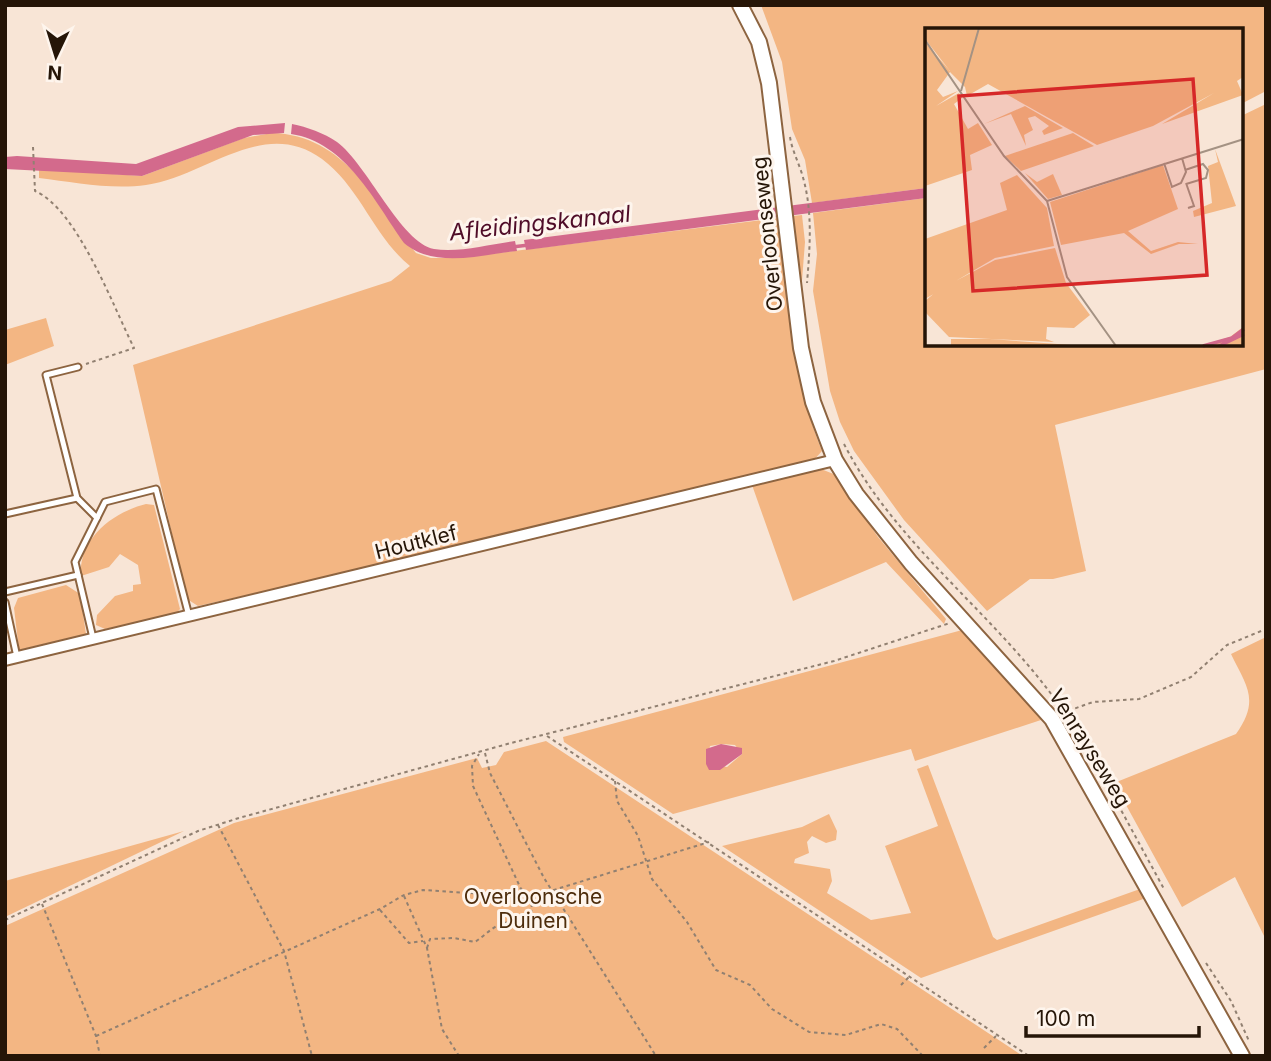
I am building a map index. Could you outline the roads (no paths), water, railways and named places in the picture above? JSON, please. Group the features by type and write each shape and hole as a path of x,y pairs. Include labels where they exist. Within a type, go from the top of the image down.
{"street":[{"name":"Overloonseweg","path":"740,5 759,42 769,83 801,348 813,402 835,460"},
{"name":"Houtklef","path":"5,660 835,460"},
{"name":"Venrayseweg","path":"835,460 856,494 911,563 1052,719 1242,1056"}],"lane":[{"path":"78,367 46,375 77,498 97,518"},
{"path":"94,639 75,562 105,502 156,489 189,617"},
{"path":"5,514 77,498"},
{"path":"5,592 78,575"},
{"path":"5,602 17,657"}],"waterway":[{"name":"Afleidingskanaal","path":"512,247 529,245"}],"park label":[{"name":"Overloonsche Duinen","path":"533,908"}]}
